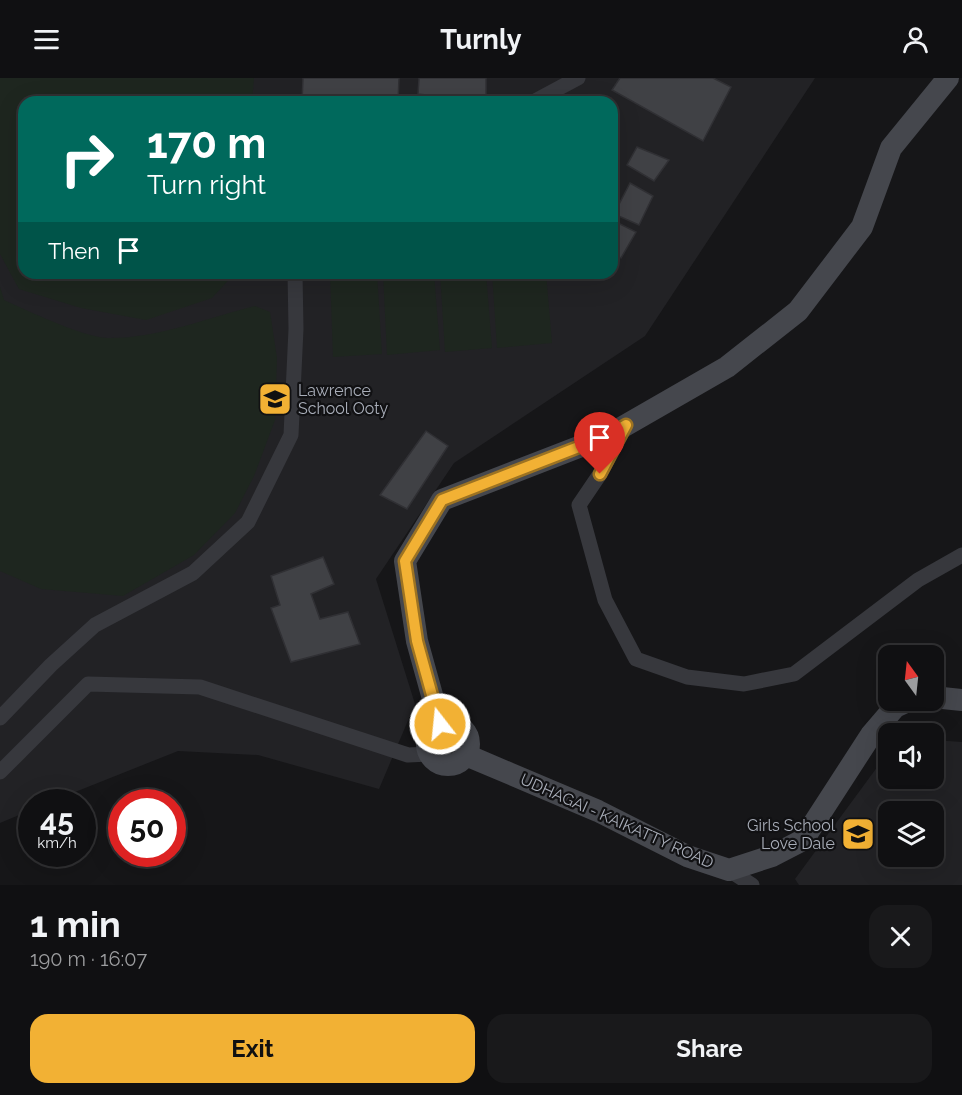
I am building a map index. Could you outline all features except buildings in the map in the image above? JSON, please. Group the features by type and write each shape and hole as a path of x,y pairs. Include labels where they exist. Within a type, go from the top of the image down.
{"main road":[{"path":"440,724 417,641 405,561 442,500 607,436 728,367 798,311 862,226 891,148 948,78"},
{"path":"944,698 962,700"},
{"name":"UDHAGAI - KAIKATTY ROAD","path":"466,755 598,811 687,856 729,870 772,856 803,840 871,735 892,711"},
{"path":"440,724 455,724 461,728 468,740 466,755 455,764 440,764 429,754 428,737 440,724"}],"street":[{"path":"544,96 578,78"},
{"path":"0,718 51,665 95,625 193,573 248,522 291,435 296,329 295,279"},
{"path":"626,425 600,474 579,505 605,600 636,659 687,677 744,684 794,674 918,580 962,555"},
{"path":"0,772 88,684 200,687 408,755 429,754"},
{"path":"729,870 752,885"}],"shaded area":[{"name":"Lawrence School Ooty","path":"0,78 815,78 645,336 454,463 376,579 415,704 379,789 258,755 178,751 83,789 18,789 18,815 0,823"},
{"path":"0,78 254,78 252,96 18,96 18,279 229,279 212,298 146,320 81,308 19,289 0,254"},
{"path":"330,279 377,279 382,354 333,357"},
{"path":"383,279 434,279 440,350 387,355"},
{"path":"440,279 486,279 492,348 445,352"},
{"path":"492,279 547,279 552,343 497,348"},
{"path":"0,287 4,300 70,328 107,338 163,331 255,306 270,312 277,358 275,420 254,476 235,513 194,555 123,596 41,589 0,571"},
{"name":"Girls School Love Dale","path":"944,741 962,742 962,885 799,885 795,879 878,766 878,789 944,789"}],"place":[{"name":"Lawrence School Ooty","path":"275,399"},
{"name":"Girls School Love Dale","path":"858,834"}],"route":[{"path":"440,724 417,641 405,561 442,500 607,436 626,425 600,474"}]}
